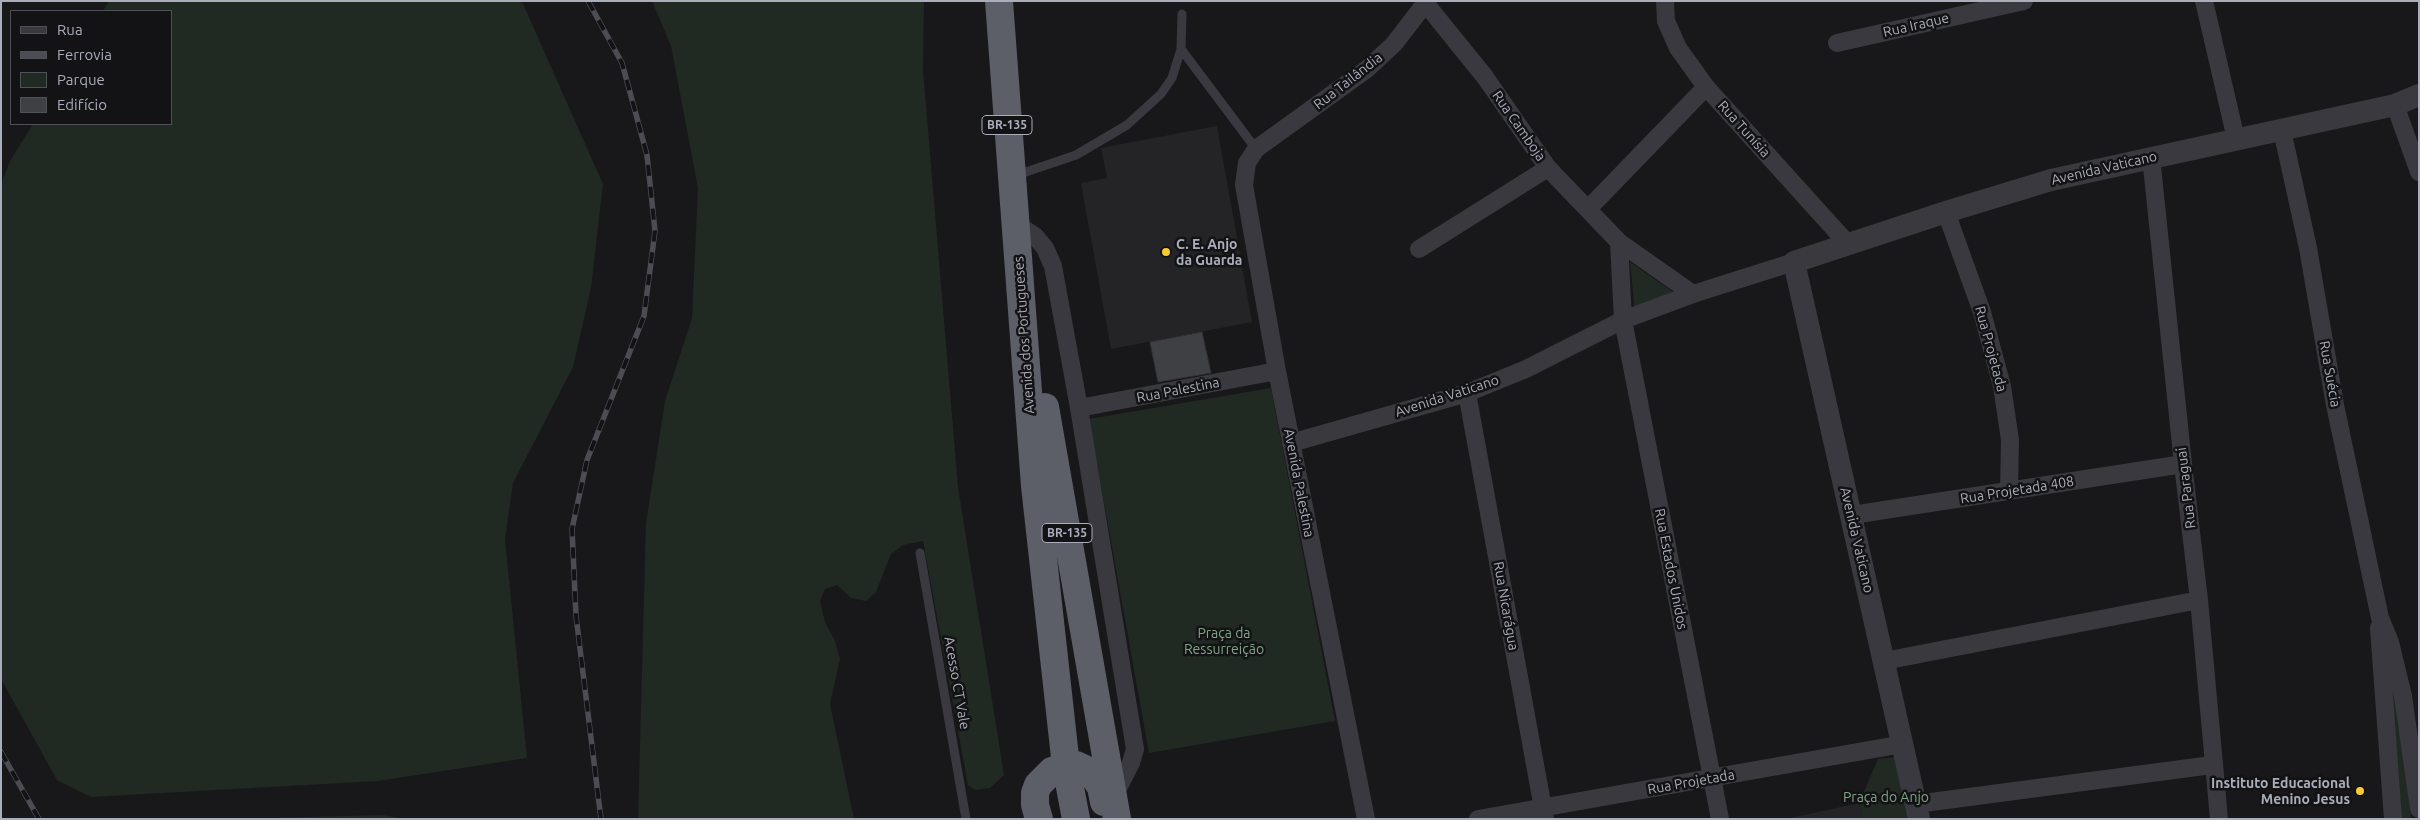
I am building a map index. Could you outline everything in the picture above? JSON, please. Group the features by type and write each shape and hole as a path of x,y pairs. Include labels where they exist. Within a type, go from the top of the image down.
{"highway":[{"name":"BR-135","path":"999,1 1016,235"},
{"name":"Avenida dos Portugueses","path":"1016,235 1035,486 1066,766 1076,819"},
{"name":"Avenida dos Portugueses","path":"1016,235 1112,812"},
{"path":"1039,819 1035,805 1035,793 1038,785 1052,771 1066,766 1083,767 1096,778 1112,812"}],"street":[{"name":"Rua Tunísia","path":"1665,1 1666,21 1678,48 1706,87 1848,244"},
{"name":"Rua Iraque","path":"1837,43 2024,1"},
{"path":"2204,1 2236,139"},
{"name":"Rua Tailândia","path":"1256,149 1367,69 1394,44 1426,3"},
{"name":"Rua Camboja","path":"1426,3 1485,77 1548,168 1619,242 1693,294"},
{"path":"1588,209 1706,87"},
{"name":"Avenida Vaticano","path":"1291,443 1467,392 1526,369 1623,320 1693,294 1946,212 2051,180 2151,156 2395,105 2419,95"},
{"path":"2395,105 2419,172"},
{"name":"Rua Suécia","path":"2282,130 2308,248 2335,405 2380,618 2390,642 2403,696 2419,809"},
{"name":"Avenida Palestina","path":"1256,149 1248,164 1244,185 1277,371 1366,819"},
{"name":"Rua Paraguai","path":"2151,156 2183,464 2200,600 2212,765 2219,819"},
{"path":"1419,249 1548,168"},
{"name":"Rua Projetada","path":"1946,212 1982,312 2002,386 2010,440 2009,491"},
{"path":"1016,235 1035,236 1045,248 1053,266 1135,749 1112,812"},
{"path":"1619,242 1623,320"},
{"name":"Avenida Vaticano","path":"1794,262 1917,811"},
{"name":"Rua Estados Unidos","path":"1623,320 1720,819"},
{"name":"Rua Palestina","path":"1078,408 1277,371"},
{"name":"Rua Nicarágua","path":"1467,392 1544,813"},
{"name":"Rua Projetada 408","path":"1852,515 2183,464"},
{"path":"1884,661 2200,600"},
{"name":"Rua Suécia","path":"2380,618 2379,643 2393,819"},
{"name":"Rua Projetada","path":"1478,819 1544,813 1712,779 1903,744"},
{"path":"1917,811 2212,765"}],"lane":[{"path":"1012,176 1076,155 1127,125 1161,94 1172,78 1181,49 1182,14"},
{"path":"1181,49 1256,149"},
{"name":"Acesso CT Vale","path":"920,553 966,819"}],"shaded area":[{"name":"C. E. Anjo da Guarda","path":"1217,126 1252,322 1111,349 1081,183 1107,178 1101,148"},
{"path":"1859,803 1863,819 1786,819"}],"green space":[{"path":"109,1 521,1 524,6 603,184 591,288 573,367 513,483 505,539 527,758 378,781 91,797 57,780 1,679 1,184 10,161 32,125 172,125 172,10 104,10"},
{"path":"652,1 924,1 923,70 958,487 1004,775 990,788 975,790 968,785 923,541 903,545 891,554 876,592 866,601 851,598 837,585 825,589 820,601 825,622 835,641 840,659 830,704 854,819 638,819 646,523 665,401 692,318 698,188 671,46"},
{"path":"1630,262 1679,296 1635,312"},
{"name":"Praça da Ressurreição","path":"1271,388 1335,721 1149,753 1089,419"},
{"path":"2387,675 2396,688 2411,819 2400,819"},
{"name":"Praça do Anjo","path":"1896,757 1912,819 1863,819 1859,803 1878,759"},
{"path":"383,815 404,819 265,819 266,818"}],"building":[{"path":"1202,332 1211,373 1158,382 1150,342"}],"railway":[{"path":"588,1 622,63 647,155 655,231 644,316 587,460 572,529 576,616 601,819"},
{"path":"1,752 39,819"}],"place":[{"name":"C. E. Anjo da Guarda","path":"1166,252"},
{"name":"Instituto Educacional Menino Jesus","path":"2360,791"}]}
